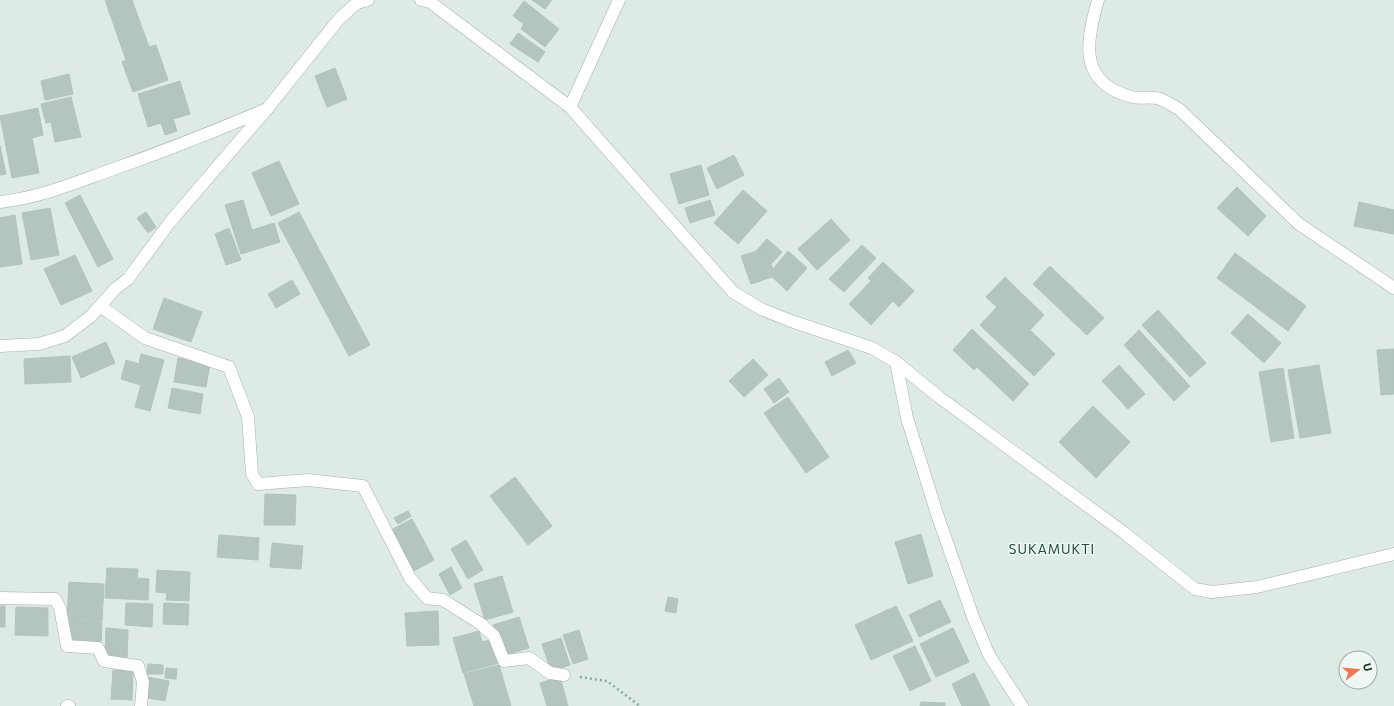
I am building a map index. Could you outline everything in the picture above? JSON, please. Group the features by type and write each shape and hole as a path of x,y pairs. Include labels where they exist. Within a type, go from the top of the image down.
{"street":[{"path":"0,346 39,344 65,336 91,316 115,289 128,279 170,222 267,109 339,19 357,3 368,0"},
{"path":"421,0 430,2 570,107 733,292 760,309 872,348 896,362 939,397 1123,532 1195,589 1212,592 1257,587 1394,554"},
{"path":"570,107 619,0"},
{"path":"1098,0 1091,24 1089,53 1094,74 1106,86 1132,97 1159,99 1179,109 1299,224 1394,288"},
{"path":"0,202 23,200 55,190 206,134 267,109"},
{"path":"100,306 145,338 229,367 248,417 252,474 258,484 308,480 363,486 410,578 427,598 443,600 481,624 494,636 504,661 529,658 550,673 564,675"},
{"path":"896,362 907,418 937,514 973,617 989,655 1022,706"},
{"path":"0,598 55,599 60,608 67,646 98,648 104,661 138,666 143,682 141,706"}],"path":[{"path":"564,675 607,681 640,706"}],"building":[{"path":"105,0 132,0 149,47 156,45 168,80 133,92 122,62 126,60"},
{"path":"532,0 552,0 545,9"},
{"path":"524,1 559,29 545,47 521,29 524,24 513,16"},
{"path":"518,33 545,52 538,62 510,44"},
{"path":"335,68 347,99 327,107 315,76"},
{"path":"69,74 73,94 45,100 41,81"},
{"path":"180,81 190,114 173,119 177,131 165,135 161,123 148,127 138,94"},
{"path":"71,97 81,137 55,142 51,122 46,123 41,104"},
{"path":"38,108 43,135 32,138 39,173 12,178 0,116"},
{"path":"0,146 6,174 0,175"},
{"path":"734,155 744,175 717,189 707,168"},
{"path":"279,161 299,204 271,216 252,173"},
{"path":"701,165 709,195 679,204 670,174"},
{"path":"1237,187 1266,216 1248,236 1217,208"},
{"path":"743,190 767,211 738,244 714,223"},
{"path":"80,195 113,259 98,267 65,203"},
{"path":"243,200 252,230 274,223 280,242 241,254 225,205"},
{"path":"710,200 715,215 690,223 685,208"},
{"path":"1359,202 1394,210 1394,234 1354,226"},
{"path":"50,208 59,255 31,260 22,213"},
{"path":"146,212 156,227 148,233 137,218"},
{"path":"299,212 370,345 349,356 278,223"},
{"path":"15,215 22,264 0,267 0,218"},
{"path":"831,219 850,240 817,270 798,249"},
{"path":"229,228 241,260 226,265 215,234"},
{"path":"767,239 782,252 763,273 748,260"},
{"path":"862,245 876,258 844,292 829,279"},
{"path":"766,248 775,276 751,284 741,256"},
{"path":"788,251 807,268 787,291 769,274"},
{"path":"1235,253 1306,306 1288,331 1217,278"},
{"path":"75,255 92,291 61,305 44,269"},
{"path":"883,262 914,291 899,307 893,301 871,325 849,304 871,281 868,278"},
{"path":"1050,266 1104,318 1087,335 1033,284"},
{"path":"1005,277 1044,315 1030,330 1055,354 1034,376 980,325 997,307 986,297"},
{"path":"292,280 300,294 276,308 268,294"},
{"path":"164,298 202,312 191,342 153,329"},
{"path":"1158,310 1206,363 1190,377 1142,325"},
{"path":"1248,314 1281,343 1264,363 1231,333"},
{"path":"972,329 1029,384 1013,401 977,367 974,370 953,350"},
{"path":"1139,330 1190,386 1174,401 1124,345"},
{"path":"106,342 115,363 81,378 72,357"},
{"path":"1394,349 1394,394 1381,395 1377,350"},
{"path":"848,350 856,363 832,376 825,362"},
{"path":"141,354 164,360 150,411 135,407 141,385 121,379 126,360 139,364"},
{"path":"70,356 71,382 25,384 24,359"},
{"path":"178,358 210,364 206,387 174,382"},
{"path":"753,359 768,375 744,397 729,381"},
{"path":"1119,365 1145,394 1128,409 1102,381"},
{"path":"1319,365 1331,433 1300,438 1288,370"},
{"path":"1283,368 1294,438 1271,442 1259,372"},
{"path":"779,378 789,392 774,403 764,389"},
{"path":"172,388 203,394 200,414 168,408"},
{"path":"788,397 829,457 806,473 764,413"},
{"path":"1093,406 1130,442 1096,478 1059,442"},
{"path":"515,477 552,526 528,545 490,496"},
{"path":"265,494 296,495 295,525 264,525"},
{"path":"408,511 411,516 398,524 394,518"},
{"path":"412,519 434,560 412,572 389,531"},
{"path":"921,534 933,576 908,584 895,542"},
{"path":"219,535 259,538 258,560 217,557"},
{"path":"466,540 483,570 468,579 451,549"},
{"path":"272,543 303,546 301,569 270,567"},
{"path":"451,567 462,588 450,595 439,574"},
{"path":"107,568 138,569 137,578 149,579 148,600 105,598"},
{"path":"157,570 190,572 189,601 166,600 167,593 156,592"},
{"path":"502,576 513,612 485,620 474,584"},
{"path":"69,582 104,584 102,621 67,619"},
{"path":"668,597 678,599 676,613 665,611"},
{"path":"940,600 951,622 919,637 909,615"},
{"path":"126,603 153,604 152,627 125,625"},
{"path":"164,603 189,604 188,625 163,624"},
{"path":"0,606 5,606 5,627 0,627"},
{"path":"896,606 913,641 871,660 855,625"},
{"path":"16,607 48,608 48,636 15,635"},
{"path":"438,611 439,645 407,646 405,613"},
{"path":"519,617 529,648 503,656 493,625"},
{"path":"68,620 102,622 101,644 67,642"},
{"path":"106,628 128,630 127,659 105,657"},
{"path":"953,628 969,662 936,677 920,644"},
{"path":"579,630 588,659 573,664 563,635"},
{"path":"479,631 482,642 493,639 499,663 463,673 453,638"},
{"path":"561,638 570,665 551,671 542,644"},
{"path":"915,646 931,681 910,691 893,656"},
{"path":"148,664 163,665 163,674 147,674"},
{"path":"499,665 511,706 474,706 464,674"},
{"path":"166,668 177,669 176,679 165,678"},
{"path":"113,670 133,671 132,700 111,699"},
{"path":"974,673 990,706 962,706 952,684"},
{"path":"147,677 169,681 165,701 143,697"},
{"path":"560,677 568,706 547,706 540,683"},
{"path":"921,702 945,703 945,706 920,706"}],"district":[{"name":"SUKAMUKTI","path":"1052,549"}]}
